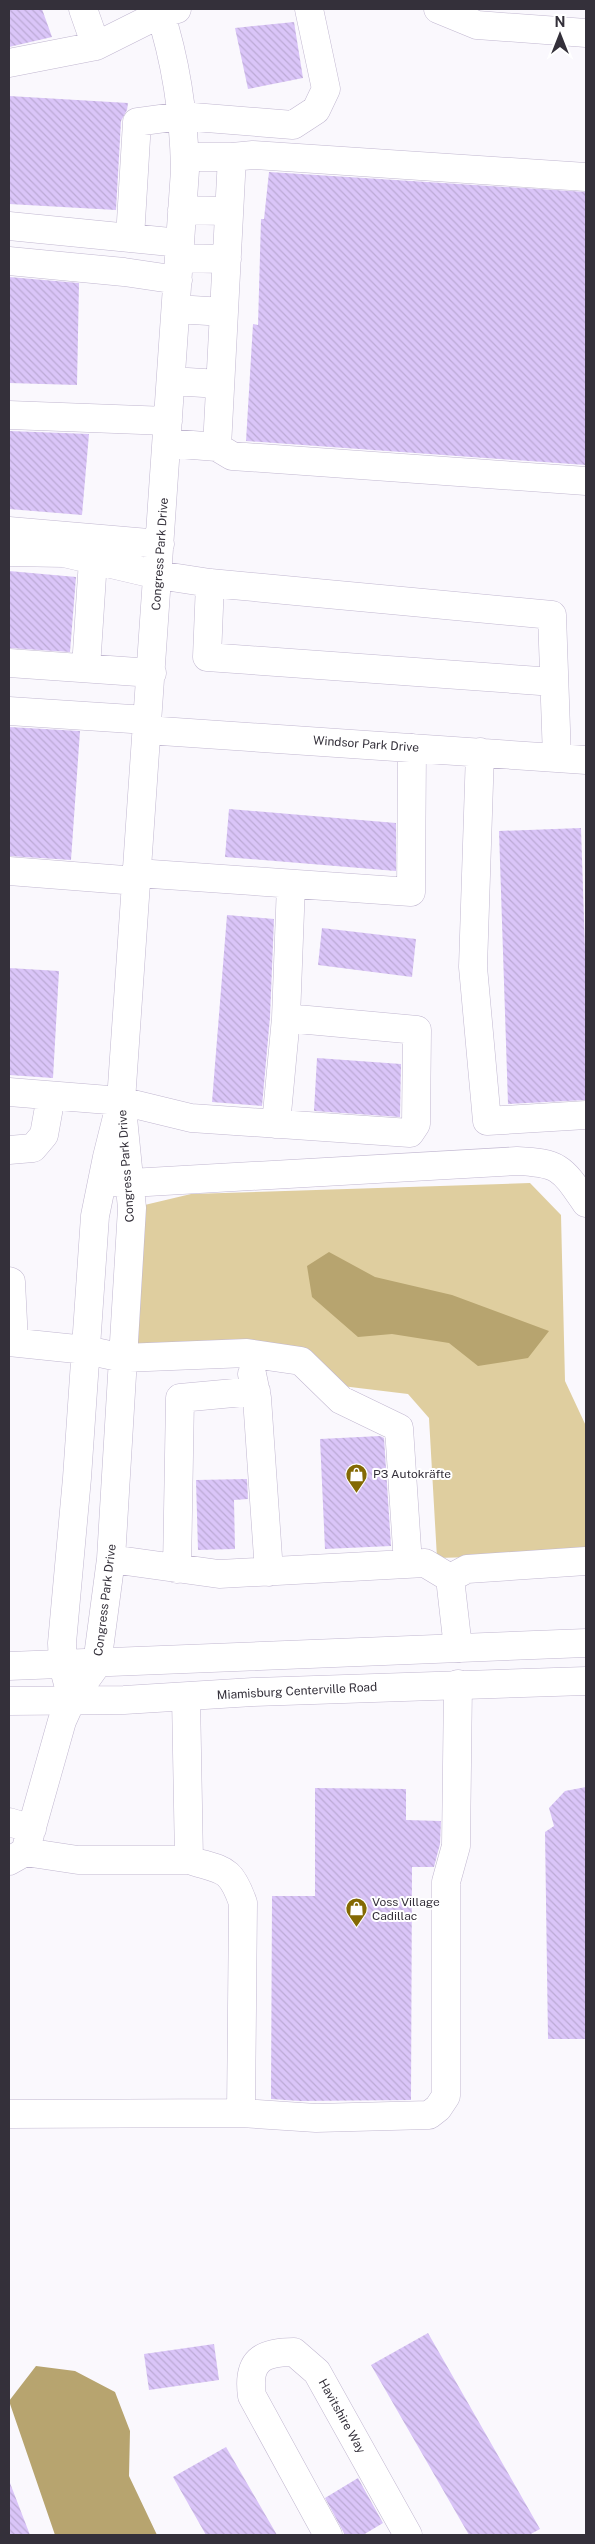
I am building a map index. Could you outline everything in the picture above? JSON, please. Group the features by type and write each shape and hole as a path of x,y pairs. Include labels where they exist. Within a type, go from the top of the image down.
{"street":[{"path":"83,9 96,46"},
{"path":"130,238 137,122 182,116 293,125 316,110 326,89 309,9"},
{"path":"438,9 477,25 586,33"},
{"path":"9,63 96,46 165,10"},
{"name":"Congress Park Drive","path":"72,1699 63,1665 62,1643 77,1478 95,1216 121,1101 152,673 185,157 177,78 165,10"},
{"path":"185,157 253,155 586,177"},
{"path":"217,447 232,157"},
{"path":"182,210 229,211"},
{"path":"9,226 130,238 179,260"},
{"path":"9,260 124,272 179,260 227,259"},
{"path":"176,309 224,312"},
{"path":"171,381 220,384"},
{"path":"9,415 168,432 217,447 232,456 586,481"},
{"path":"9,531 160,544"},
{"path":"9,552 64,553 158,575 210,583 552,615 558,758"},
{"path":"86,668 93,560"},
{"path":"210,583 207,656 554,682"},
{"path":"9,663 152,673"},
{"name":"Windsor Park Drive","path":"9,710 147,725 412,748 586,760"},
{"path":"9,871 291,884 411,892 412,748"},
{"path":"480,752 473,967 487,1121 586,1115"},
{"path":"276,1124 286,1018 291,884"},
{"path":"9,1092 121,1101 191,1118 410,1133 416,1124 417,1030 286,1018"},
{"path":"9,1150 33,1148 44,1134 51,1096"},
{"name":"Congress Park Drive","path":"72,1699 97,1664 111,1559 132,1208 121,1101"},
{"path":"102,1182 130,1183 525,1162 547,1163 568,1176 586,1203"},
{"path":"9,1282 11,1282 11,1342 86,1350 123,1358 247,1353 301,1361 341,1400 399,1428 408,1564"},
{"path":"247,1353 256,1391 268,1572"},
{"path":"177,1569 180,1398 256,1391"},
{"path":"111,1559 219,1574 425,1564 450,1578"},
{"path":"450,1578 467,1569 586,1561"},
{"path":"9,2114 241,2113 316,2118 429,2115 438,2108 446,2096 446,1882 456,1846 458,1648 450,1578"},
{"path":"9,1666 97,1664 586,1643"},
{"name":"Miamisburg Centerville Road","path":"9,1701 124,1700 458,1684 586,1680"},
{"path":"186,1697 189,1860"},
{"path":"72,1699 62,1721 19,1841 78,1860 189,1860 228,1873 236,1884 243,1903 241,2113"},
{"name":"Havitshire Way","path":"328,2535 252,2396 249,2378 259,2360 273,2352 294,2352 317,2372 408,2535"}],"shaded area":[{"path":"530,1183 561,1215 565,1381 586,1426 586,1554 437,1558 429,1418 408,1394 342,1386 304,1351 123,1358 132,1208 191,1194"},
{"path":"329,1252 375,1277 452,1295 549,1331 528,1358 478,1366 449,1343 392,1334 358,1337 312,1297 307,1266"},
{"path":"36,2366 75,2371 115,2392 130,2431 129,2476 157,2535 55,2535 9,2401"}],"building":[{"path":"9,9 42,9 52,37 9,47"},
{"path":"294,22 303,78 248,89 235,28"},
{"path":"9,96 128,103 127,110 121,121 116,210 9,204"},
{"path":"269,172 586,192 586,465 246,441 253,324 258,325 261,219 264,219"},
{"path":"9,277 79,283 77,385 9,383"},
{"path":"9,431 89,434 82,515 9,509"},
{"path":"9,571 76,577 70,652 9,648"},
{"path":"9,727 80,731 71,860 9,856"},
{"path":"229,809 396,823 396,871 225,857"},
{"path":"581,828 586,980 586,1100 508,1104 499,831"},
{"path":"227,915 274,919 270,1017 262,1106 212,1102"},
{"path":"322,928 416,939 412,977 318,965"},
{"path":"9,968 59,971 53,1078 9,1075"},
{"path":"317,1058 401,1064 400,1117 314,1111"},
{"name":"P3 Autokräfte","path":"380,1436 384,1438 391,1546 325,1549 320,1439"},
{"path":"247,1479 248,1499 234,1500 235,1549 198,1550 196,1480"},
{"path":"586,1787 586,2039 548,2039 545,1832 554,1826 549,1808 565,1791"},
{"path":"315,1788 406,1789 406,1820 441,1821 440,1844 434,1867 412,1867 411,2100 300,2101 271,2099 272,1896 315,1896"},
{"path":"428,2333 540,2529 529,2535 469,2535 371,2365"},
{"path":"214,2344 219,2380 149,2390 144,2354"},
{"path":"226,2447 277,2535 206,2535 173,2477"},
{"path":"358,2478 383,2523 363,2535 345,2535 325,2498"},
{"path":"10,2483 30,2535 9,2535"}],"place":[{"name":"P3 Autokräfte","path":"357,1493"},
{"name":"Voss Village Cadillac","path":"356,1928"}]}
